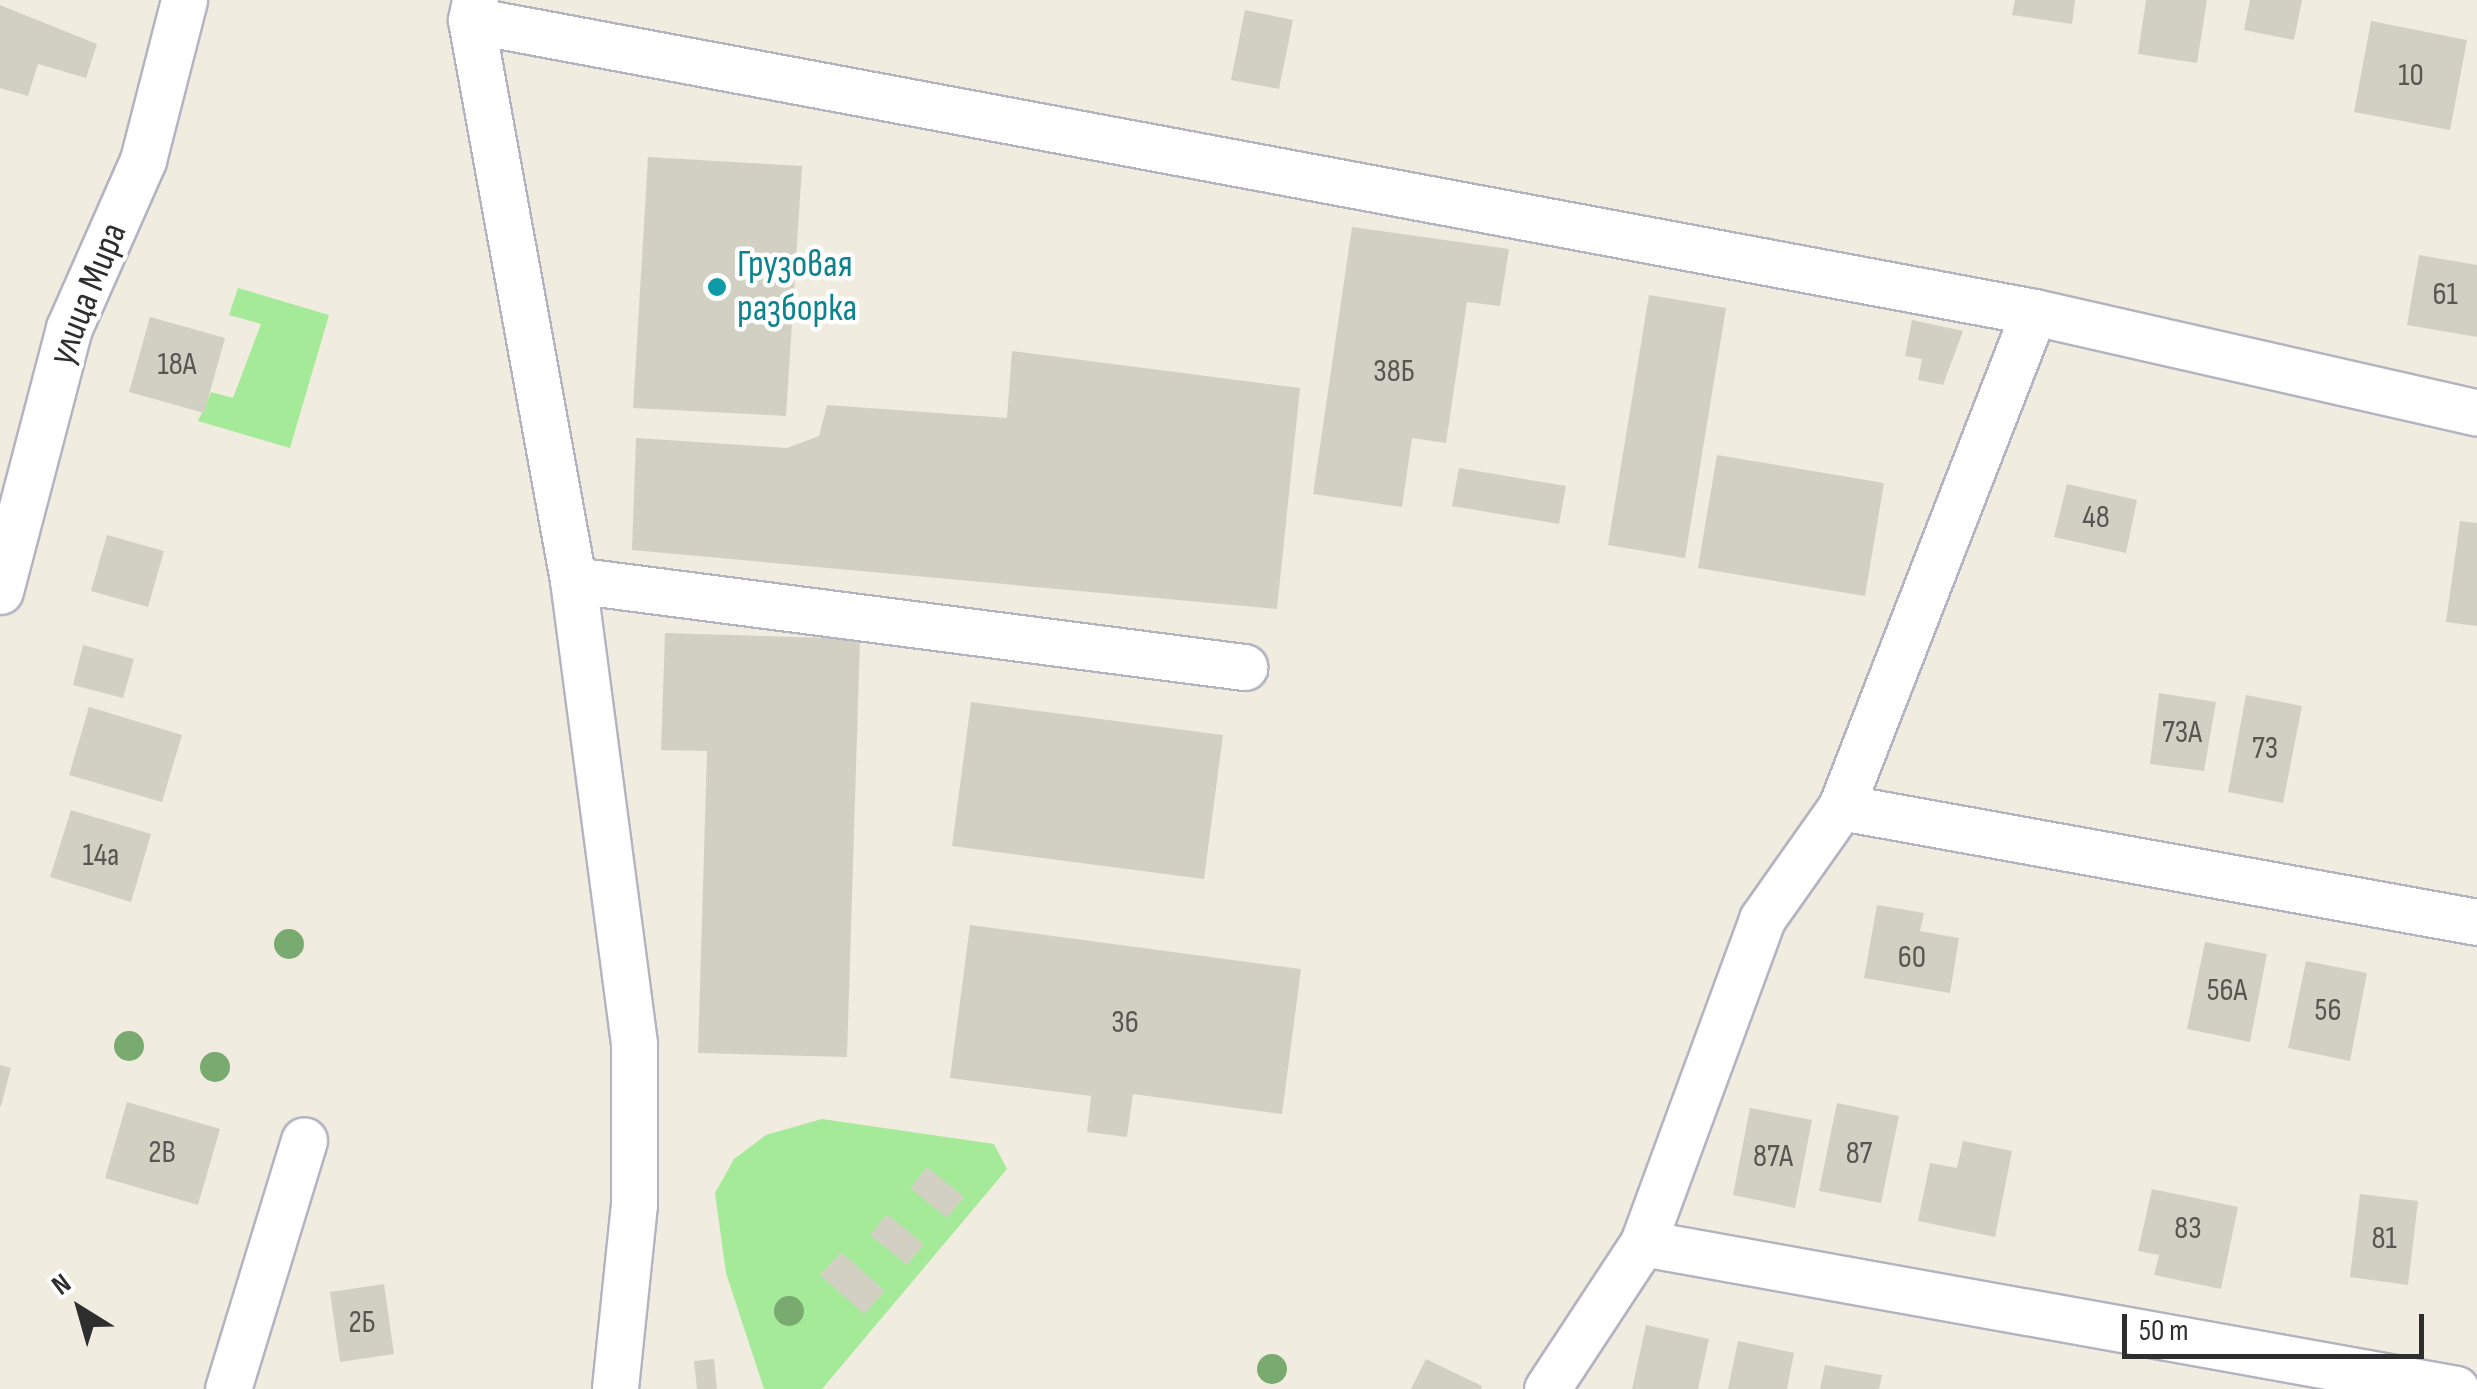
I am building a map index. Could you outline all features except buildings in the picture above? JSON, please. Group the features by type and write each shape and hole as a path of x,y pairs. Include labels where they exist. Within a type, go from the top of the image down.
{"street":[{"name":"улица Мира","path":"0,591 68,328 144,160 184,0"},
{"path":"615,1389 634,1204 634,1044 573,580 473,10 2034,312 2477,413"},
{"path":"1548,1389 1643,1243 1762,919 1841,807 2034,312"},
{"path":"573,580 1244,667"},
{"path":"1841,807 2477,922"},
{"path":"228,1389 304,1140"},
{"path":"1643,1243 2456,1389"}],"green space":[{"path":"238,288 329,315 290,448 198,421 211,392 233,398 261,324 229,315"},
{"path":"822,1119 994,1144 1007,1169 822,1389 764,1389 726,1273 715,1193 734,1159 766,1135"}],"place":[{"name":"Грузовая разборка","path":"717,287"}]}
